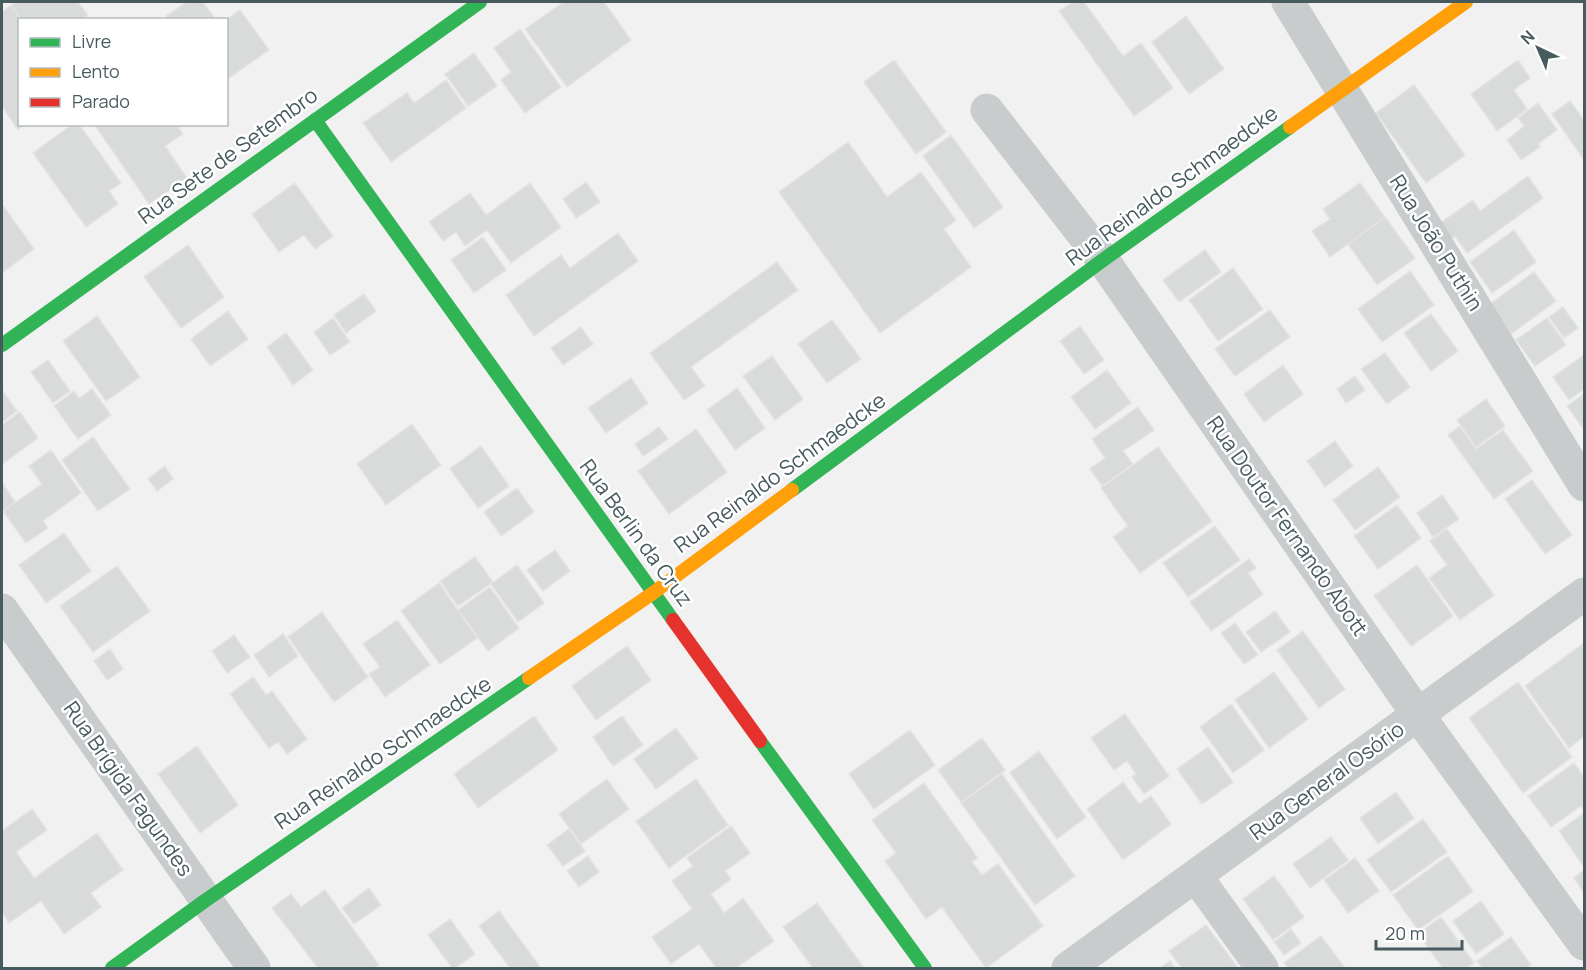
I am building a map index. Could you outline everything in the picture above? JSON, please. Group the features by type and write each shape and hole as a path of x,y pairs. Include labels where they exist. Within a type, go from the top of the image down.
{"street":[{"name":"Rua Sete de Setembro","path":"2,345 480,2"},
{"name":"Rua João Puthin","path":"1288,2 1584,484"},
{"name":"Rua Reinaldo Schmaedcke","path":"112,969 206,900 653,593 1103,260 1466,2"},
{"name":"Rua Doutor Fernando Abott","path":"987,110 1103,260 1418,715 1584,944"},
{"name":"Rua Berlin da Cruz","path":"315,120 925,969"},
{"name":"Rua General Osório","path":"1068,969 1584,594"},
{"name":"Rua Brígida Fagundes","path":"2,610 254,969"},
{"path":"1197,876 1262,969"}],"building":[{"path":"16,2 78,2 88,15 84,18 20,18 11,5"},
{"path":"187,2 203,2 215,18 168,18 166,16"},
{"path":"564,2 604,2 631,40 567,87 525,29"},
{"path":"1073,2 1084,2 1123,56 1141,43 1173,88 1134,116 1059,11"},
{"path":"11,5 20,18 18,126 23,126 18,130 2,106 2,12"},
{"path":"240,10 269,50 228,79 228,19"},
{"path":"1186,16 1224,69 1189,94 1152,42"},
{"path":"520,29 561,87 525,113 501,80 511,72 494,48"},
{"path":"474,53 497,86 468,106 445,74"},
{"path":"894,60 946,132 916,154 864,82"},
{"path":"1518,60 1530,78 1514,90 1527,109 1497,131 1471,94"},
{"path":"446,80 466,108 391,162 363,123 407,93 414,103"},
{"path":"1414,85 1465,155 1426,183 1376,113"},
{"path":"1570,101 1584,118 1584,160 1552,114"},
{"path":"1538,103 1557,130 1538,144 1540,147 1521,160 1507,140 1524,126 1518,118"},
{"path":"70,126 80,126 121,183 109,191 118,204 86,227 33,153"},
{"path":"95,126 177,126 183,134 165,146 187,178 149,204"},
{"path":"951,135 1003,207 974,228 923,156"},
{"path":"848,142 887,197 921,172 956,220 944,229 971,267 880,333 779,192"},
{"path":"1528,176 1543,198 1467,253 1455,236 1444,244 1433,228 1473,200 1480,211"},
{"path":"586,182 600,202 576,218 563,199"},
{"path":"295,183 333,236 315,249 304,235 279,252 252,214"},
{"path":"530,183 561,227 511,263 487,230 465,246 456,232 443,241 429,222 470,193 486,215"},
{"path":"1360,183 1385,217 1330,257 1312,231 1330,219 1323,209"},
{"path":"2,204 34,249 2,273"},
{"path":"1385,217 1415,258 1377,285 1348,244"},
{"path":"1514,230 1536,262 1492,293 1470,262"},
{"path":"618,233 638,261 534,336 506,295 561,255 570,268"},
{"path":"483,237 506,270 474,293 451,260"},
{"path":"188,245 224,297 181,328 144,277"},
{"path":"1205,250 1221,272 1179,302 1163,280"},
{"path":"777,262 798,290 691,367 705,386 684,400 650,353"},
{"path":"1233,268 1263,309 1218,341 1189,300"},
{"path":"1410,271 1434,305 1382,342 1358,309"},
{"path":"1534,272 1556,301 1511,334 1490,304"},
{"path":"364,294 376,311 346,333 334,315"},
{"path":"1563,307 1578,328 1564,338 1549,317"},
{"path":"1270,310 1290,337 1235,376 1215,349"},
{"path":"228,311 248,339 210,366 191,339"},
{"path":"1431,314 1458,351 1431,371 1404,333"},
{"path":"97,316 140,377 106,401 63,341"},
{"path":"333,318 350,342 330,355 314,332"},
{"path":"1547,318 1566,345 1535,366 1516,340"},
{"path":"832,320 861,359 827,383 798,344"},
{"path":"1080,326 1104,360 1084,374 1060,341"},
{"path":"581,327 593,344 563,365 551,348"},
{"path":"286,333 313,370 293,385 267,347"},
{"path":"1385,353 1410,387 1387,404 1361,369"},
{"path":"1584,355 1584,389 1569,400 1553,377"},
{"path":"772,356 803,399 775,420 743,376"},
{"path":"48,360 70,391 53,403 31,372"},
{"path":"1283,365 1303,394 1264,422 1244,394"},
{"path":"1107,370 1131,403 1095,429 1071,397"},
{"path":"1355,376 1365,390 1346,403 1337,389"},
{"path":"631,378 648,403 606,433 588,408"},
{"path":"737,388 765,428 735,450 707,410"},
{"path":"92,389 111,415 78,439 54,406 74,391 79,398"},
{"path":"2,390 17,411 2,422"},
{"path":"1584,394 1584,430 1567,406"},
{"path":"1486,399 1505,426 1476,447 1457,420"},
{"path":"1138,407 1154,430 1123,451 1133,464 1102,486 1090,469 1105,458 1092,439"},
{"path":"20,412 38,438 2,464 2,425"},
{"path":"412,424 441,465 386,505 357,464"},
{"path":"1460,426 1476,449 1503,430 1533,471 1494,499 1448,435"},
{"path":"659,427 668,439 643,456 635,444"},
{"path":"696,429 727,472 669,514 638,471"},
{"path":"93,437 130,489 98,511 62,460"},
{"path":"1335,441 1353,466 1325,487 1307,461"},
{"path":"481,446 509,486 478,508 450,469"},
{"path":"1158,447 1212,521 1140,573 1113,537 1128,526 1101,488"},
{"path":"51,450 81,493 43,521 48,528 26,543 3,511 42,484 29,466"},
{"path":"165,466 173,479 157,491 148,479"},
{"path":"1378,467 1400,497 1355,530 1333,500"},
{"path":"1532,480 1572,535 1545,554 1505,499"},
{"path":"2,482 15,502 2,512"},
{"path":"517,488 534,512 501,536 484,512"},
{"path":"1442,495 1459,519 1433,537 1417,513"},
{"path":"1397,505 1421,538 1378,569 1354,536"},
{"path":"1215,526 1240,560 1188,597 1163,563"},
{"path":"1447,529 1494,595 1460,620 1429,578 1447,565 1430,541"},
{"path":"64,533 91,571 46,603 19,565"},
{"path":"555,550 570,571 543,591 527,570"},
{"path":"475,557 493,582 458,606 440,581"},
{"path":"1249,559 1256,568 1248,573 1263,594 1211,631 1190,602"},
{"path":"517,565 544,603 518,622 491,584"},
{"path":"1417,565 1453,616 1411,646 1374,596"},
{"path":"117,566 150,611 93,652 60,606"},
{"path":"439,583 477,638 440,664 401,611"},
{"path":"490,587 519,628 488,651 458,610"},
{"path":"1275,611 1290,632 1261,652 1246,632"},
{"path":"322,612 368,677 334,702 288,637"},
{"path":"397,620 430,665 385,697 369,674 380,667 363,644"},
{"path":"1235,623 1258,655 1244,664 1221,633"},
{"path":"1303,631 1345,689 1319,708 1277,650"},
{"path":"283,634 298,656 269,677 254,655"},
{"path":"234,635 250,657 227,673 212,651"},
{"path":"1584,643 1584,736 1569,748 1525,686"},
{"path":"627,646 651,680 596,720 572,686"},
{"path":"110,649 123,669 107,680 94,661"},
{"path":"1274,672 1308,719 1269,748 1235,700"},
{"path":"253,677 266,695 272,691 307,739 287,754 278,742 269,748 230,694"},
{"path":"1518,682 1572,757 1523,793 1469,718"},
{"path":"1231,704 1264,750 1233,773 1200,727"},
{"path":"1125,714 1169,776 1144,794 1132,777 1136,774 1127,761 1114,770 1091,738"},
{"path":"534,716 558,750 478,808 454,774"},
{"path":"622,716 643,745 613,766 593,737"},
{"path":"676,728 698,758 656,789 634,759"},
{"path":"910,730 935,765 874,809 849,774"},
{"path":"982,738 1005,770 961,802 938,770"},
{"path":"197,746 238,805 200,833 158,774"},
{"path":"1208,747 1233,782 1202,804 1177,769"},
{"path":"1039,751 1086,817 1057,839 1010,773"},
{"path":"1574,763 1584,777 1584,810 1581,806 1551,827 1528,796"},
{"path":"1002,774 1075,876 1035,905 961,803"},
{"path":"607,779 629,809 581,844 559,814"},
{"path":"696,779 728,825 669,868 636,821"},
{"path":"1123,782 1139,804 1151,796 1171,824 1123,860 1087,809"},
{"path":"924,783 978,858 972,862 982,875 998,864 1043,926 986,968 942,907 926,919 885,861 896,853 872,820"},
{"path":"1396,792 1414,818 1378,844 1360,818"},
{"path":"32,809 47,830 16,852 34,878 97,833 123,870 91,893 101,907 64,934 41,901 9,923 2,912 2,831"},
{"path":"1584,813 1584,867 1559,831"},
{"path":"1423,819 1447,852 1391,892 1367,860"},
{"path":"731,826 750,853 725,871 731,879 711,894 724,913 743,898 774,941 736,968 716,968 699,944 671,964 652,937 692,909 672,881 693,866 687,858"},
{"path":"569,829 585,851 563,866 547,845"},
{"path":"1331,837 1348,860 1310,888 1293,864"},
{"path":"588,856 599,872 579,887 567,871"},
{"path":"1448,856 1473,891 1418,930 1393,895"},
{"path":"1355,858 1379,891 1348,913 1324,880"},
{"path":"1584,870 1584,893 1574,878"},
{"path":"1274,876 1304,917 1273,940 1243,899"},
{"path":"369,888 381,905 354,924 342,908"},
{"path":"325,890 379,965 375,968 318,968 272,908 291,894 301,907"},
{"path":"1481,901 1504,934 1476,954 1453,921"},
{"path":"817,903 864,968 813,968 783,927"},
{"path":"499,911 541,968 510,968 479,926"},
{"path":"1441,917 1474,963 1466,968 1443,968 1418,934"},
{"path":"450,919 475,954 455,968 452,968 428,935"},
{"path":"1206,925 1238,968 1182,968 1169,951"},
{"path":"1291,929 1301,943 1284,955 1274,942"},
{"path":"1321,936 1345,968 1288,968 1284,963"},
{"path":"1511,937 1531,965 1526,968 1482,968 1477,961"},
{"path":"1170,961 1175,968 1160,968"}],"traffic: fast":[{"path":"2,345 480,2"},
{"path":"315,120 673,620"},
{"path":"792,490 1103,260 1290,127"},
{"path":"112,968 206,900 529,678"},
{"path":"760,741 925,968"}],"traffic: slow":[{"path":"1290,127 1466,2"},
{"path":"529,678 653,593 792,490"}],"traffic: jam":[{"path":"673,620 760,741"}]}
